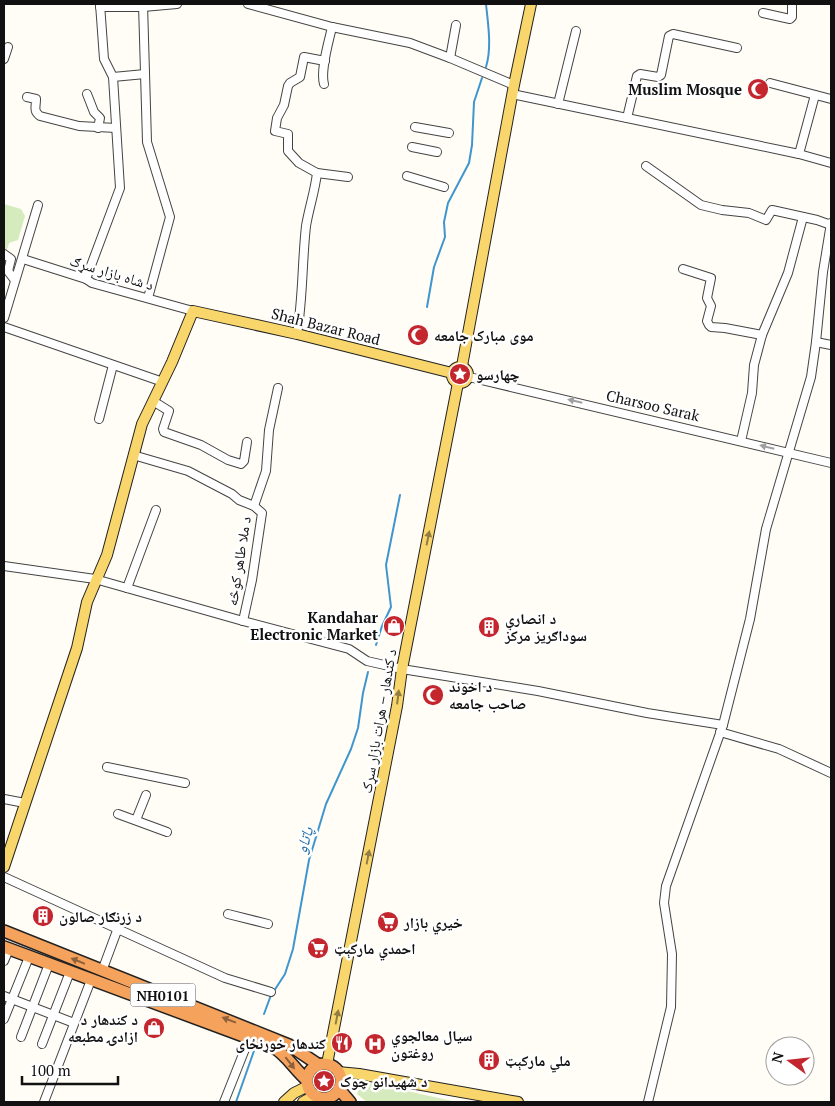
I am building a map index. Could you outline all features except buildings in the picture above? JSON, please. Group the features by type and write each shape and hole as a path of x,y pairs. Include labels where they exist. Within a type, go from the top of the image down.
{"highway":[{"name":"NH0101","path":"4,931 289,1045 323,1065"},
{"name":"NH0101","path":"6,948 282,1052 308,1083"},
{"path":"323,1065 338,1072 340,1077 339,1089 329,1097 322,1098 316,1096 308,1083 311,1070 323,1065"},
{"path":"339,1089 350,1102"}],"main road":[{"path":"462,366 513,90 531,4"},
{"path":"4,867 77,648 87,602 95,579 107,555 142,424 163,382 193,311"},
{"name":"Shah Bazar Road","path":"193,311 297,334 452,373"},
{"path":"462,366 467,370 468,376 465,382 458,383 452,378 452,373 455,368 462,366"},
{"name":"د کندهار – هرات بازار سړک","path":"323,1065 397,706 402,669 458,383"},
{"path":"338,1072 518,1102"},
{"path":"284,1102 308,1083"},
{"path":"303,1102 316,1096"}],"street":[{"path":"86,279 120,188 113,77 104,59 100,5 177,4"},
{"path":"248,4 332,27 410,43 450,58 513,90 558,104 799,154 831,163"},
{"path":"763,12 790,19 792,17 792,4"},
{"path":"143,5 147,142 170,217 148,298"},
{"path":"450,58 456,25"},
{"path":"324,84 325,61 332,27"},
{"path":"558,104 576,31"},
{"path":"627,118 637,76 640,74 658,77 661,75 669,36 673,34 737,48"},
{"path":"4,59 8,47"},
{"path":"325,61 304,57 300,77 288,86 275,130 288,133 288,151 299,163 318,173 348,177"},
{"path":"113,77 145,74"},
{"path":"770,84 831,98"},
{"path":"87,94 94,112 100,118 98,128"},
{"path":"799,154 815,95"},
{"path":"27,97 36,99 34,109 40,116 79,126 116,128"},
{"path":"415,127 449,133"},
{"path":"412,148 437,152"},
{"path":"646,166 702,205 722,210 749,213 766,220 772,210 831,224 823,272 811,377 766,529 750,619 722,729 666,886 664,903 672,954 671,1007 648,1102"},
{"path":"297,334 300,316 306,224 318,173"},
{"path":"407,176 444,186"},
{"path":"4,318 38,205"},
{"path":"741,441 752,393 754,365 762,335 788,274 803,217"},
{"path":"4,254 11,259 8,271 14,279"},
{"name":"د شاه بازار سړګ","path":"22,259 92,282 193,311"},
{"path":"683,268 711,278 707,298 711,306 708,325 762,335"},
{"path":"4,327 163,382"},
{"path":"816,342 831,344"},
{"path":"99,419 113,365"},
{"name":"Charsoo Sarak","path":"468,376 831,463"},
{"path":"134,455 188,471 232,494 239,500 254,506 266,471 269,430 278,388"},
{"path":"153,401 168,411 163,431 201,445 228,460 241,464 244,462 247,442"},
{"name":"د ملا طاهر کوڅه","path":"243,622 252,580 262,513 254,506"},
{"path":"127,588 156,510"},
{"path":"4,566 95,579 243,622 349,649 367,661 402,669 538,691 722,729 779,749 831,773"},
{"path":"107,767 185,783"},
{"path":"136,820 146,795"},
{"path":"4,799 25,803"},
{"path":"118,814 167,832"},
{"path":"4,877 225,978 271,992"},
{"path":"228,914 268,924"},
{"path":"102,971 118,928"},
{"path":"4,961 6,948"},
{"path":"4,1019 29,957"},
{"path":"21,1037 49,964"},
{"path":"42,1044 70,972"},
{"path":"44,1102 91,980"},
{"path":"4,996 74,1023"},
{"path":"224,1102 249,1039"}],"green space":[{"path":"4,204 21,209 25,216 18,240 9,243 5,256 4,256"},
{"path":"361,1081 457,1102 367,1102 357,1094"}],"waterway":[{"path":"486,4 489,44 486,67"},
{"path":"427,307 434,267 445,237 444,222 448,203 469,163 472,145 474,102 482,78"},
{"path":"376,645 391,607 386,565 400,495"},
{"name":"پاتاو","path":"274,991 285,974 293,949 309,860 326,804 351,749 358,728 368,672"},
{"name":"پاتاو","path":"264,1014 271,995"},
{"name":"پاتاو","path":"236,1102 255,1048"}],"place":[{"name":"Muslim Mosque","path":"758,89"},
{"name":"موی مبارک جامعه","path":"418,335"},
{"name":"چهارسو","path":"460,374"},
{"name":"Kandahar Electronic Market","path":"394,626"},
{"name":"د انصاري سوداګریز مرکز","path":"489,627"},
{"name":"د اخوند صاحب جامعه","path":"433,695"},
{"name":"د زرنګار صالون","path":"43,916"},
{"name":"خیري بازار","path":"388,922"},
{"name":"احمدي مارکېټ","path":"318,948"},
{"name":"د کندهار د ازادۍ مطبعه","path":"154,1028"},
{"name":"کندهار خوړنځای","path":"342,1043"},
{"name":"سيال معالجوي روغتون","path":"375,1044"},
{"name":"ملي مارکېټ","path":"489,1060"},
{"name":"د شهيدانو چوک","path":"324,1081"}]}
